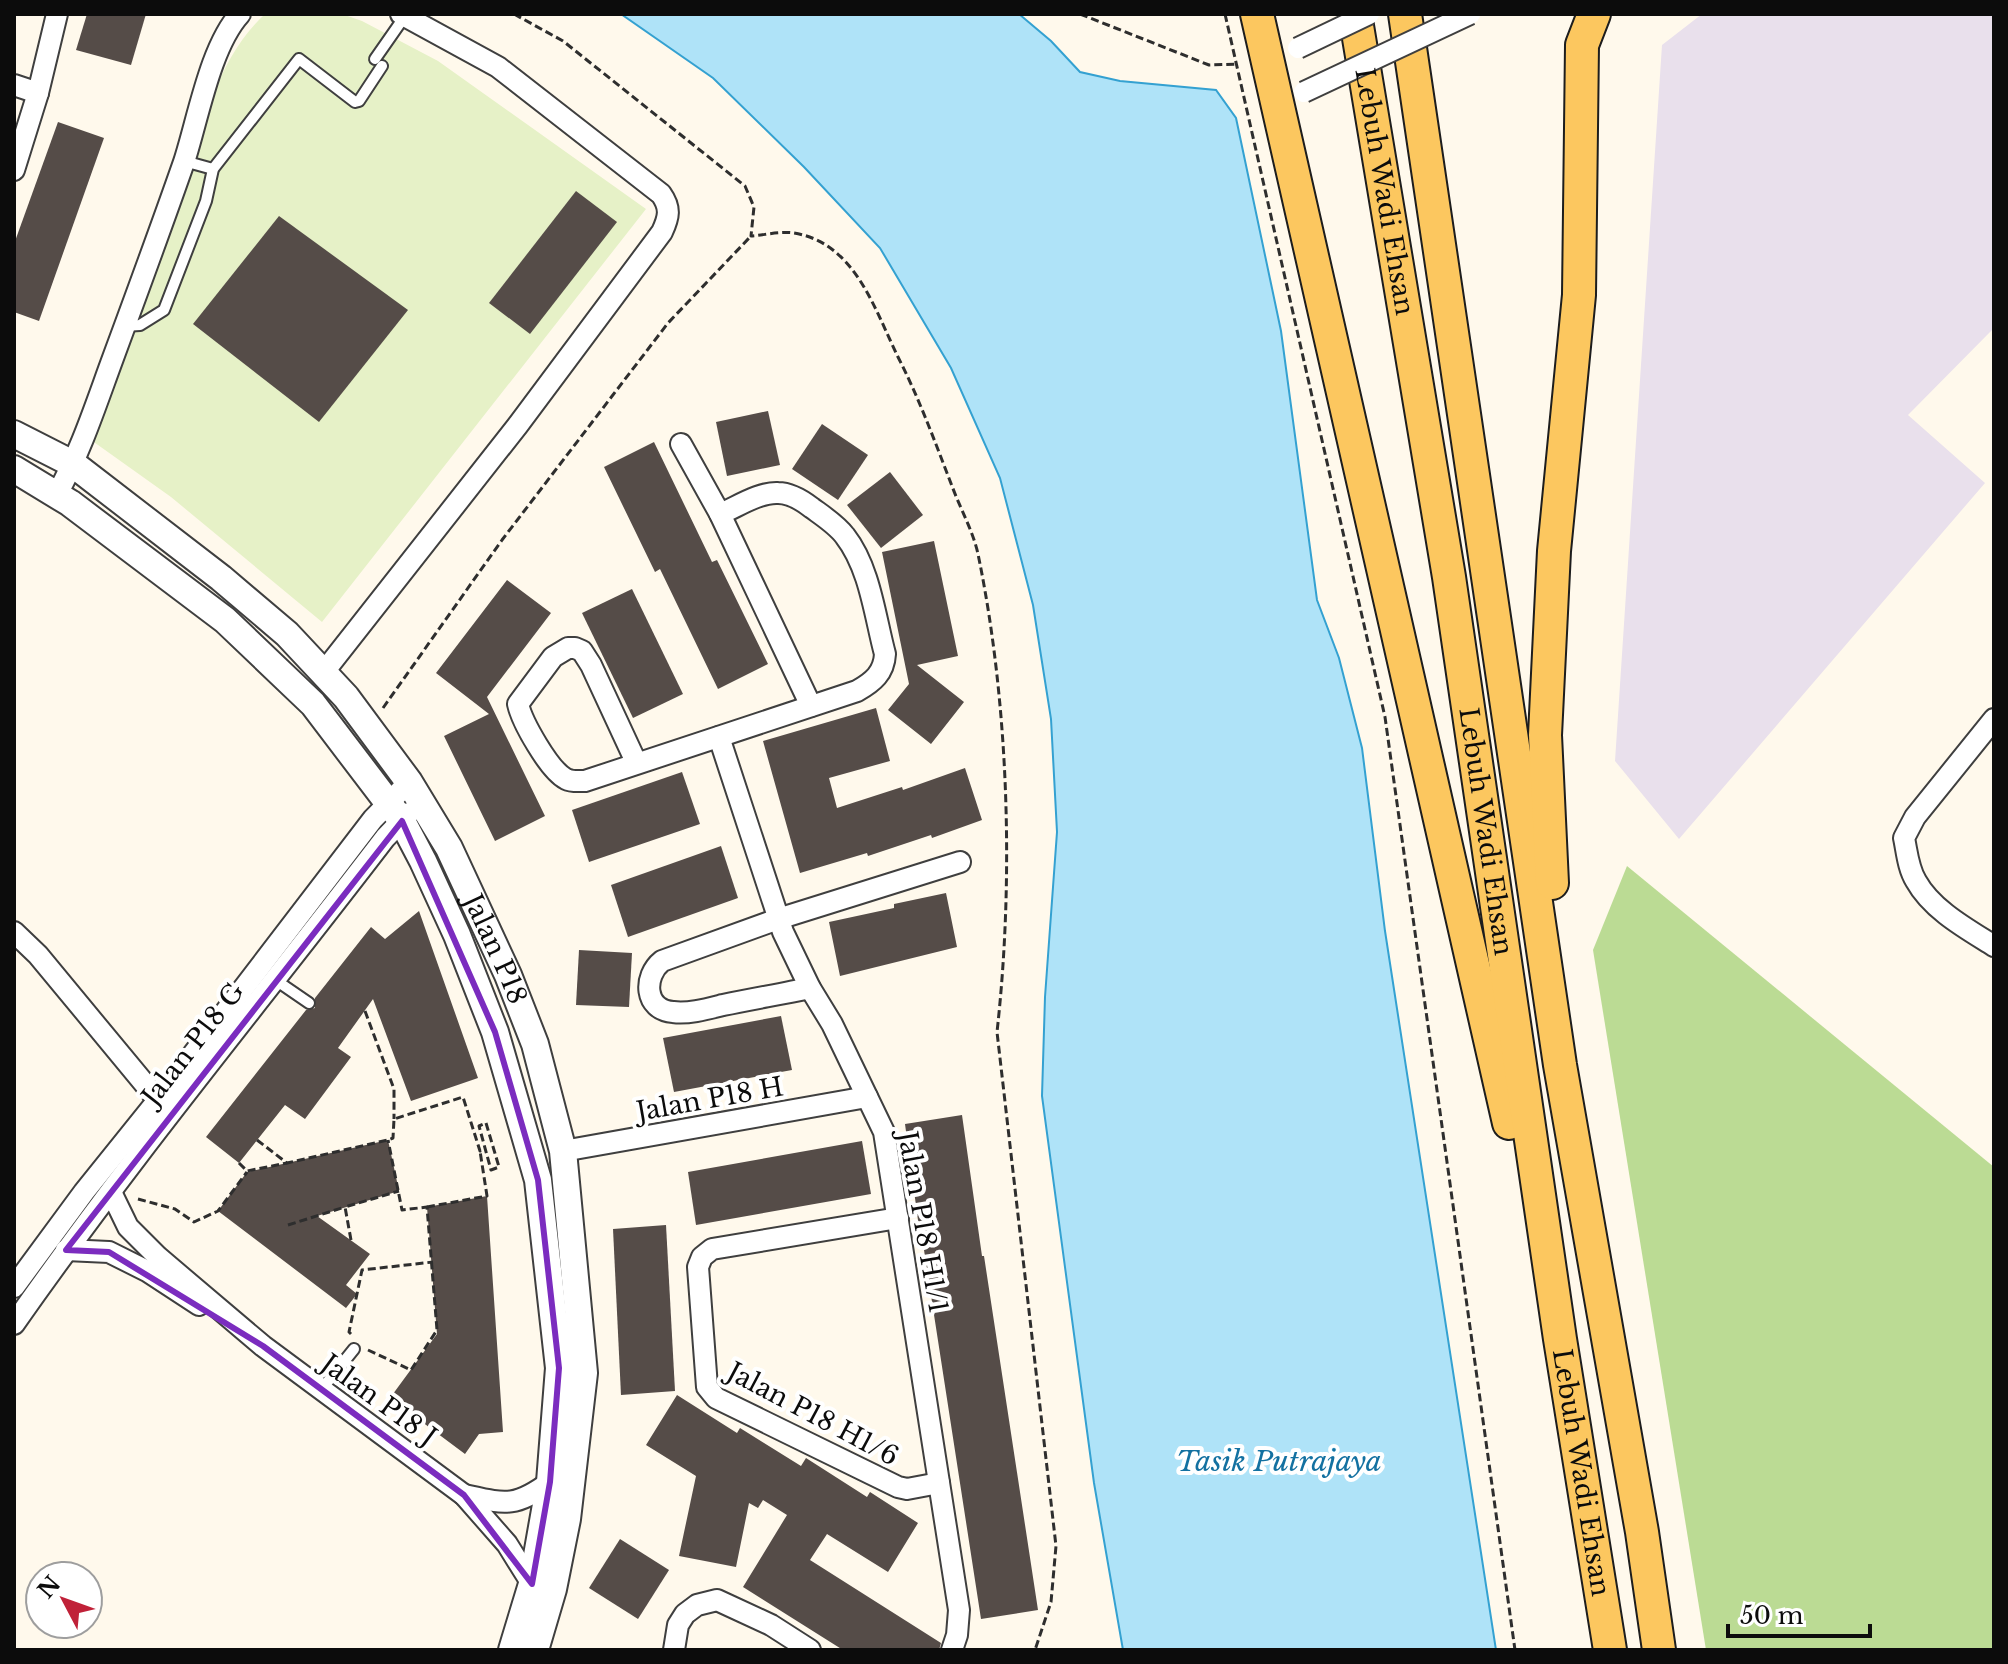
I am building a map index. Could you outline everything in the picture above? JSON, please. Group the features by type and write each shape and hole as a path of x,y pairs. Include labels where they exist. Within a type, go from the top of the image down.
{"main road":[{"path":"1257,14 1253,63 1278,106 1447,856 1560,1339"},
{"name":"Lebuh Wadi Ehsan","path":"1355,14 1449,577 1560,1339 1610,1650"},
{"name":"Lebuh Wadi Ehsan","path":"1405,14 1560,1065 1663,1635"},
{"path":"1560,1065 1545,735 1554,551 1579,295 1582,45 1594,14"}],"street":[{"path":"14,170 38,93 57,14"},
{"path":"57,494 73,464 184,161 218,49 229,26 240,14"},
{"path":"1253,63 1369,14"},
{"path":"1278,106 1470,14"},
{"path":"323,673 527,414 662,232 669,216 667,201 661,194 498,67 403,15"},
{"path":"14,85 38,93"},
{"name":"Jalan P18","path":"14,434 73,464 221,578 287,634 323,673 371,729 449,848 508,975 535,1044 563,1151 584,1373 567,1519 553,1589 535,1650"},
{"path":"681,444 720,514 811,706"},
{"name":"Jalan P18","path":"14,469 57,494 225,620 313,704 395,811 423,861 457,935 495,1032 538,1180 559,1368 550,1482 532,1584 512,1650"},
{"path":"636,762 582,651 568,648 560,651 518,704 549,764 566,779 575,781 585,781 857,691 877,677 884,666 885,654 862,569 846,537 827,519 791,495 774,493 720,514"},
{"path":"1994,719 1915,817 1904,838 1915,881 1932,901 1958,923 1994,946"},
{"name":"Jalan P18 H1/1","path":"719,737 778,919 884,1132 959,1610 952,1650"},
{"name":"Jalan P18 G","path":"14,1287 84,1192 158,1100 385,838 395,811 414,791"},
{"path":"810,988 684,1012 665,1011 652,1000 648,983 655,967 662,961 778,919 960,862"},
{"path":"14,932 38,955 158,1100"},
{"name":"Jalan P18 G","path":"14,1324 268,974"},
{"name":"Jalan P18 H","path":"563,1151 867,1097"},
{"name":"Jalan P18 J","path":"111,1192 128,1227 158,1257 263,1346 464,1495 507,1544 532,1584"},
{"name":"Jalan P18 H1/6","path":"898,1218 712,1249 702,1257 698,1267 707,1387 716,1398 898,1487 907,1489 939,1483"},
{"name":"Jalan P18 J","path":"66,1250 109,1252 147,1271 263,1346"},
{"name":"Jalan P18 J","path":"464,1495 499,1503 516,1502 550,1482"},
{"path":"674,1650 678,1625 685,1614 697,1605 717,1600 771,1625 810,1650"}],"lane":[{"path":"124,326 140,325 164,310 206,201 213,169 299,59 355,102 359,101 403,15"},
{"path":"184,161 213,169"},
{"path":"268,974 309,1003"},
{"path":"321,1390 354,1349"}],"path":[{"path":"371,729 386,701 608,400 668,323 751,236 754,207 745,186 563,41 514,14"},
{"path":"1080,14 1209,65 1253,63"},
{"path":"1225,14 1253,63 1385,717 1515,1650"},
{"path":"751,236 791,233 816,239 836,250 854,269 910,380 977,551 999,691 1005,818 1005,961 997,1032 1056,1546 1051,1602 1037,1648 1043,1650"},
{"path":"239,1163 247,1171 393,1138 394,1089 365,1011"},
{"path":"388,1140 402,1210 487,1196 480,1151 463,1097 394,1119"},
{"path":"486,1123 499,1167 491,1170 485,1149 479,1126 486,1123"},
{"path":"257,1140 287,1163"},
{"path":"480,1151 485,1149"},
{"path":"111,1192 175,1209 194,1222 218,1211 247,1172"},
{"path":"288,1225 399,1191"},
{"path":"345,1207 351,1240"},
{"path":"427,1207 433,1262 437,1330 411,1370 368,1351 349,1332 355,1297 362,1270 433,1262"}],"highlighted area":[{"path":"402,821 495,1032 538,1180 559,1368 550,1482 532,1584 464,1495 263,1346 109,1252 66,1250"}],"shaded area":[{"path":"1702,14 1994,14 1994,328 1908,415 1985,483 1679,839 1615,761 1662,45"}],"green space":[{"path":"265,14 342,14 362,21 438,61 646,209 322,622 171,497 91,440 215,89 236,49"},
{"path":"1627,866 1994,1167 1994,1650 1706,1650 1593,950"}],"water":[{"name":"Tasik Putrajaya","path":"621,14 1019,14 1051,41 1080,72 1120,81 1216,90 1236,118 1281,331 1317,600 1339,658 1362,748 1385,931 1496,1650 1123,1650 1094,1483 1042,1096 1045,997 1057,832 1051,719 1033,605 1000,478 951,368 880,248 804,167 713,78"}],"building":[{"path":"87,14 146,14 131,65 76,50"},
{"path":"58,122 104,138 39,321 14,312 14,244"},
{"path":"576,191 617,222 530,334 489,303"},
{"path":"279,216 408,310 319,422 193,324"},
{"path":"768,411 780,465 727,476 716,422"},
{"path":"822,424 868,455 838,500 792,469"},
{"path":"654,442 712,562 717,560 768,664 718,689 660,569 655,572 604,467"},
{"path":"890,472 923,515 881,548 847,505"},
{"path":"934,541 958,656 917,665 964,702 931,744 888,710 909,684 882,552"},
{"path":"507,580 551,613 487,697 545,816 495,841 444,736 489,714 436,673"},
{"path":"632,589 683,694 633,718 582,613"},
{"path":"876,708 890,761 829,778 837,808 902,787 903,790 965,768 982,820 932,838 931,835 868,856 867,853 800,873 763,741"},
{"path":"682,772 700,824 589,862 572,810"},
{"path":"721,846 738,898 628,937 611,885"},
{"path":"946,893 957,947 840,976 829,922"},
{"path":"419,911 478,1078 411,1101 373,999 338,1048 351,1057 305,1119 285,1105 239,1163 206,1137 306,1010 315,1008 315,998 371,927 385,939"},
{"path":"579,950 632,953 629,1007 576,1005"},
{"path":"781,1016 792,1070 674,1092 663,1038"},
{"path":"962,1115 1038,1610 981,1619 905,1124"},
{"path":"388,1140 399,1191 317,1216 370,1254 346,1285 357,1294 346,1308 218,1211 247,1172"},
{"path":"862,1141 871,1194 696,1225 688,1172"},
{"path":"487,1196 503,1432 479,1434 465,1454 390,1398 437,1334 427,1207"},
{"path":"666,1225 675,1391 621,1395 613,1229"},
{"path":"677,1395 737,1433 740,1428 801,1466 806,1458 867,1497 870,1492 918,1523 888,1572 827,1534 810,1560 941,1643 939,1650 843,1650 743,1587 787,1515 763,1500 758,1508 749,1503 736,1567 679,1556 696,1476 646,1445"},
{"path":"620,1539 669,1570 638,1619 589,1588"}]}
